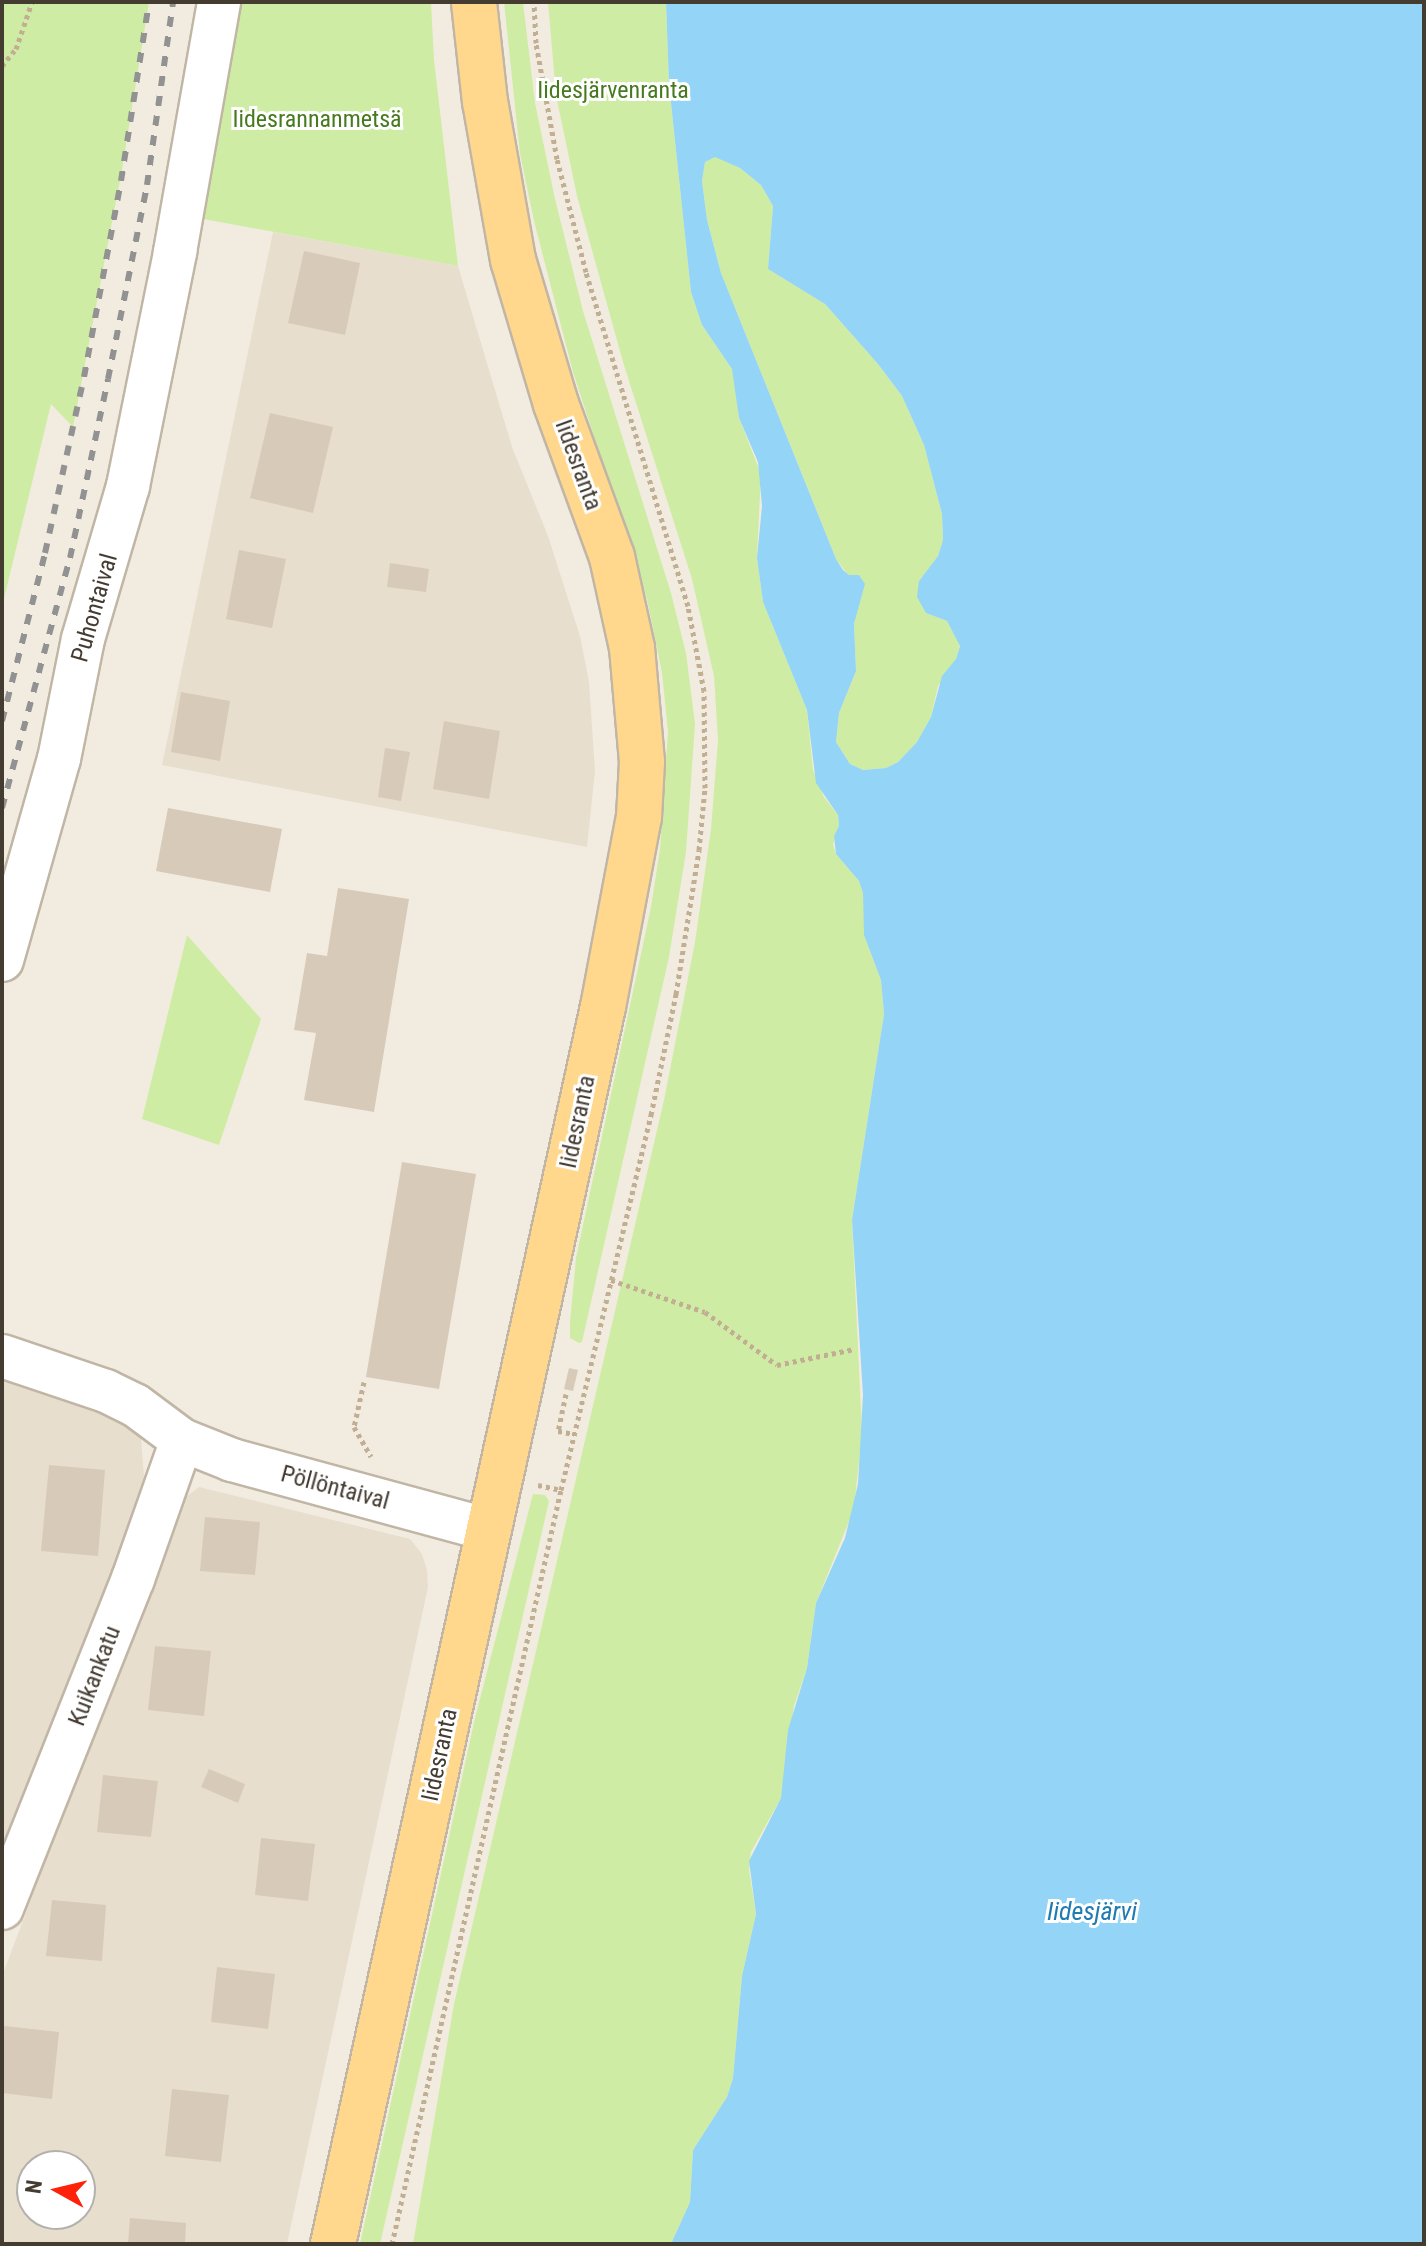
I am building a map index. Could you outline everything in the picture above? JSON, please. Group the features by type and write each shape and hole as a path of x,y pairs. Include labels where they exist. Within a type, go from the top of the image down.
{"main road":[{"name":"Iidesranta","path":"333,2244 631,874 639,817 642,762 632,648 612,557 556,404 513,260 485,102 474,2"}],"street":[{"name":"Puhontaival","path":"2,960 59,759 83,639 125,501 175,252 219,2"},
{"path":"2,1356 106,1391 135,1405 182,1440"},
{"name":"Pöllöntaival","path":"182,1440 232,1460 490,1530"},
{"name":"Kuikankatu","path":"2,1908 133,1579 182,1440"}],"path":[{"path":"2,66 16,49 32,2"},
{"path":"611,1280 705,1312 777,1365 854,1349"},
{"path":"364,1382 354,1427 377,1463"},
{"path":"566,1394 558,1431 574,1434"}],"shaded area":[{"path":"273,232 458,266 512,447 548,536 580,636 589,682 595,771 587,847 162,765"},
{"path":"2,1378 94,1405 121,1419 141,1439 144,1476 119,1560 2,1848"},
{"path":"199,1487 410,1539 422,1554 427,1570 428,1587 287,2244 2,2244 2,1976 179,1510 187,1496"}],"green space":[{"path":"2,2 149,2 122,170 73,427 51,404 2,607"},
{"name":"Iidesrannanmetsä","path":"200,2 431,2 434,60 458,266 166,212"},
{"path":"504,2 523,2 535,103 555,199 583,311 671,593 686,653 695,724 686,852 669,957 582,1342 579,1343 570,1338 576,1258 651,907 660,849 668,732 662,673 647,599 573,372 534,221 520,154"},
{"name":"Iidesjärvenranta","path":"548,2 666,2 669,84 691,292 702,325 732,369 739,418 761,474 757,558 763,602 807,710 813,770 824,797 838,815 839,826 833,844 836,854 859,881 863,893 869,948 881,980 884,1014 852,1220 862,1432 854,1509 816,1603 807,1668 794,1706 781,1798 751,1852 749,1870 756,1914 742,1976 733,2078 727,2097 693,2150 690,2202 671,2244 413,2244 454,2004 664,1100 695,942 711,829 718,740 714,676 692,579 623,362 577,196 556,95"},
{"path":"715,156 740,168 761,185 773,206 768,269 825,304 902,396 924,445 942,514 943,540 938,556 919,581 926,613 947,621 960,645 956,659 938,686 931,717 917,742 898,762 886,768 863,770 850,764 836,742 839,713 856,671 854,624 862,593 836,559 721,273 707,220 702,181 705,162"},
{"path":"187,935 261,1019 219,1145 142,1119"},
{"path":"533,1494 545,1495 549,1501 380,2244 360,2244 475,1718"}],"water":[{"name":"Iidesjärvi","path":"666,2 1424,2 1424,2244 671,2244 690,2202 693,2150 727,2097 733,2078 742,1976 756,1914 749,1861 781,1798 788,1730 807,1668 816,1603 845,1538 858,1484 863,1395 852,1220 884,1014 881,980 864,935 863,893 859,881 836,854 834,836 839,826 838,815 816,783 807,710 763,602 757,558 762,506 758,462 739,418 732,369 702,325 691,292 669,84","holes":["715,157 740,168 761,185 773,206 768,269 825,304 902,396 924,445 942,514 943,540 938,556 919,581 917,597 926,613 947,621 960,646 956,659 942,676 931,717 917,742 898,762 886,768 863,770 850,764 836,742 839,713 856,671 854,624 865,584 859,575 849,575 843,570 836,559 721,273 707,220 702,181 705,162"]}],"building":[{"path":"304,251 360,263 345,335 288,323"},
{"path":"270,413 333,427 313,513 250,498"},
{"path":"239,550 286,559 272,628 226,619"},
{"path":"390,563 429,569 426,592 387,587"},
{"path":"181,692 230,701 220,761 171,752"},
{"path":"444,721 500,731 489,799 433,789"},
{"path":"385,748 410,752 401,801 378,797"},
{"path":"168,808 282,829 270,892 156,871"},
{"path":"338,888 409,899 374,1112 304,1100 316,1033 294,1030 307,953 327,956"},
{"path":"402,1162 476,1174 439,1389 366,1377"},
{"path":"569,1368 578,1370 573,1391 564,1389"},
{"path":"49,1465 105,1470 98,1556 41,1551"},
{"path":"205,1517 260,1522 255,1575 200,1571"},
{"path":"155,1646 211,1651 204,1716 148,1710"},
{"path":"209,1769 245,1784 238,1803 201,1787"},
{"path":"103,1775 158,1781 151,1837 97,1832"},
{"path":"261,1838 315,1844 308,1901 255,1895"},
{"path":"52,1900 106,1905 102,1961 46,1956"},
{"path":"217,1967 275,1974 268,2029 211,2022"},
{"path":"4,2026 59,2032 52,2099 2,2093"},
{"path":"172,2089 229,2095 221,2162 165,2156"},
{"path":"130,2218 186,2223 185,2244 128,2244"}],"railway":[{"path":"2,721 45,553 84,377 121,181 149,2"},
{"path":"2,808 70,558 108,379 147,185 173,2"}]}
